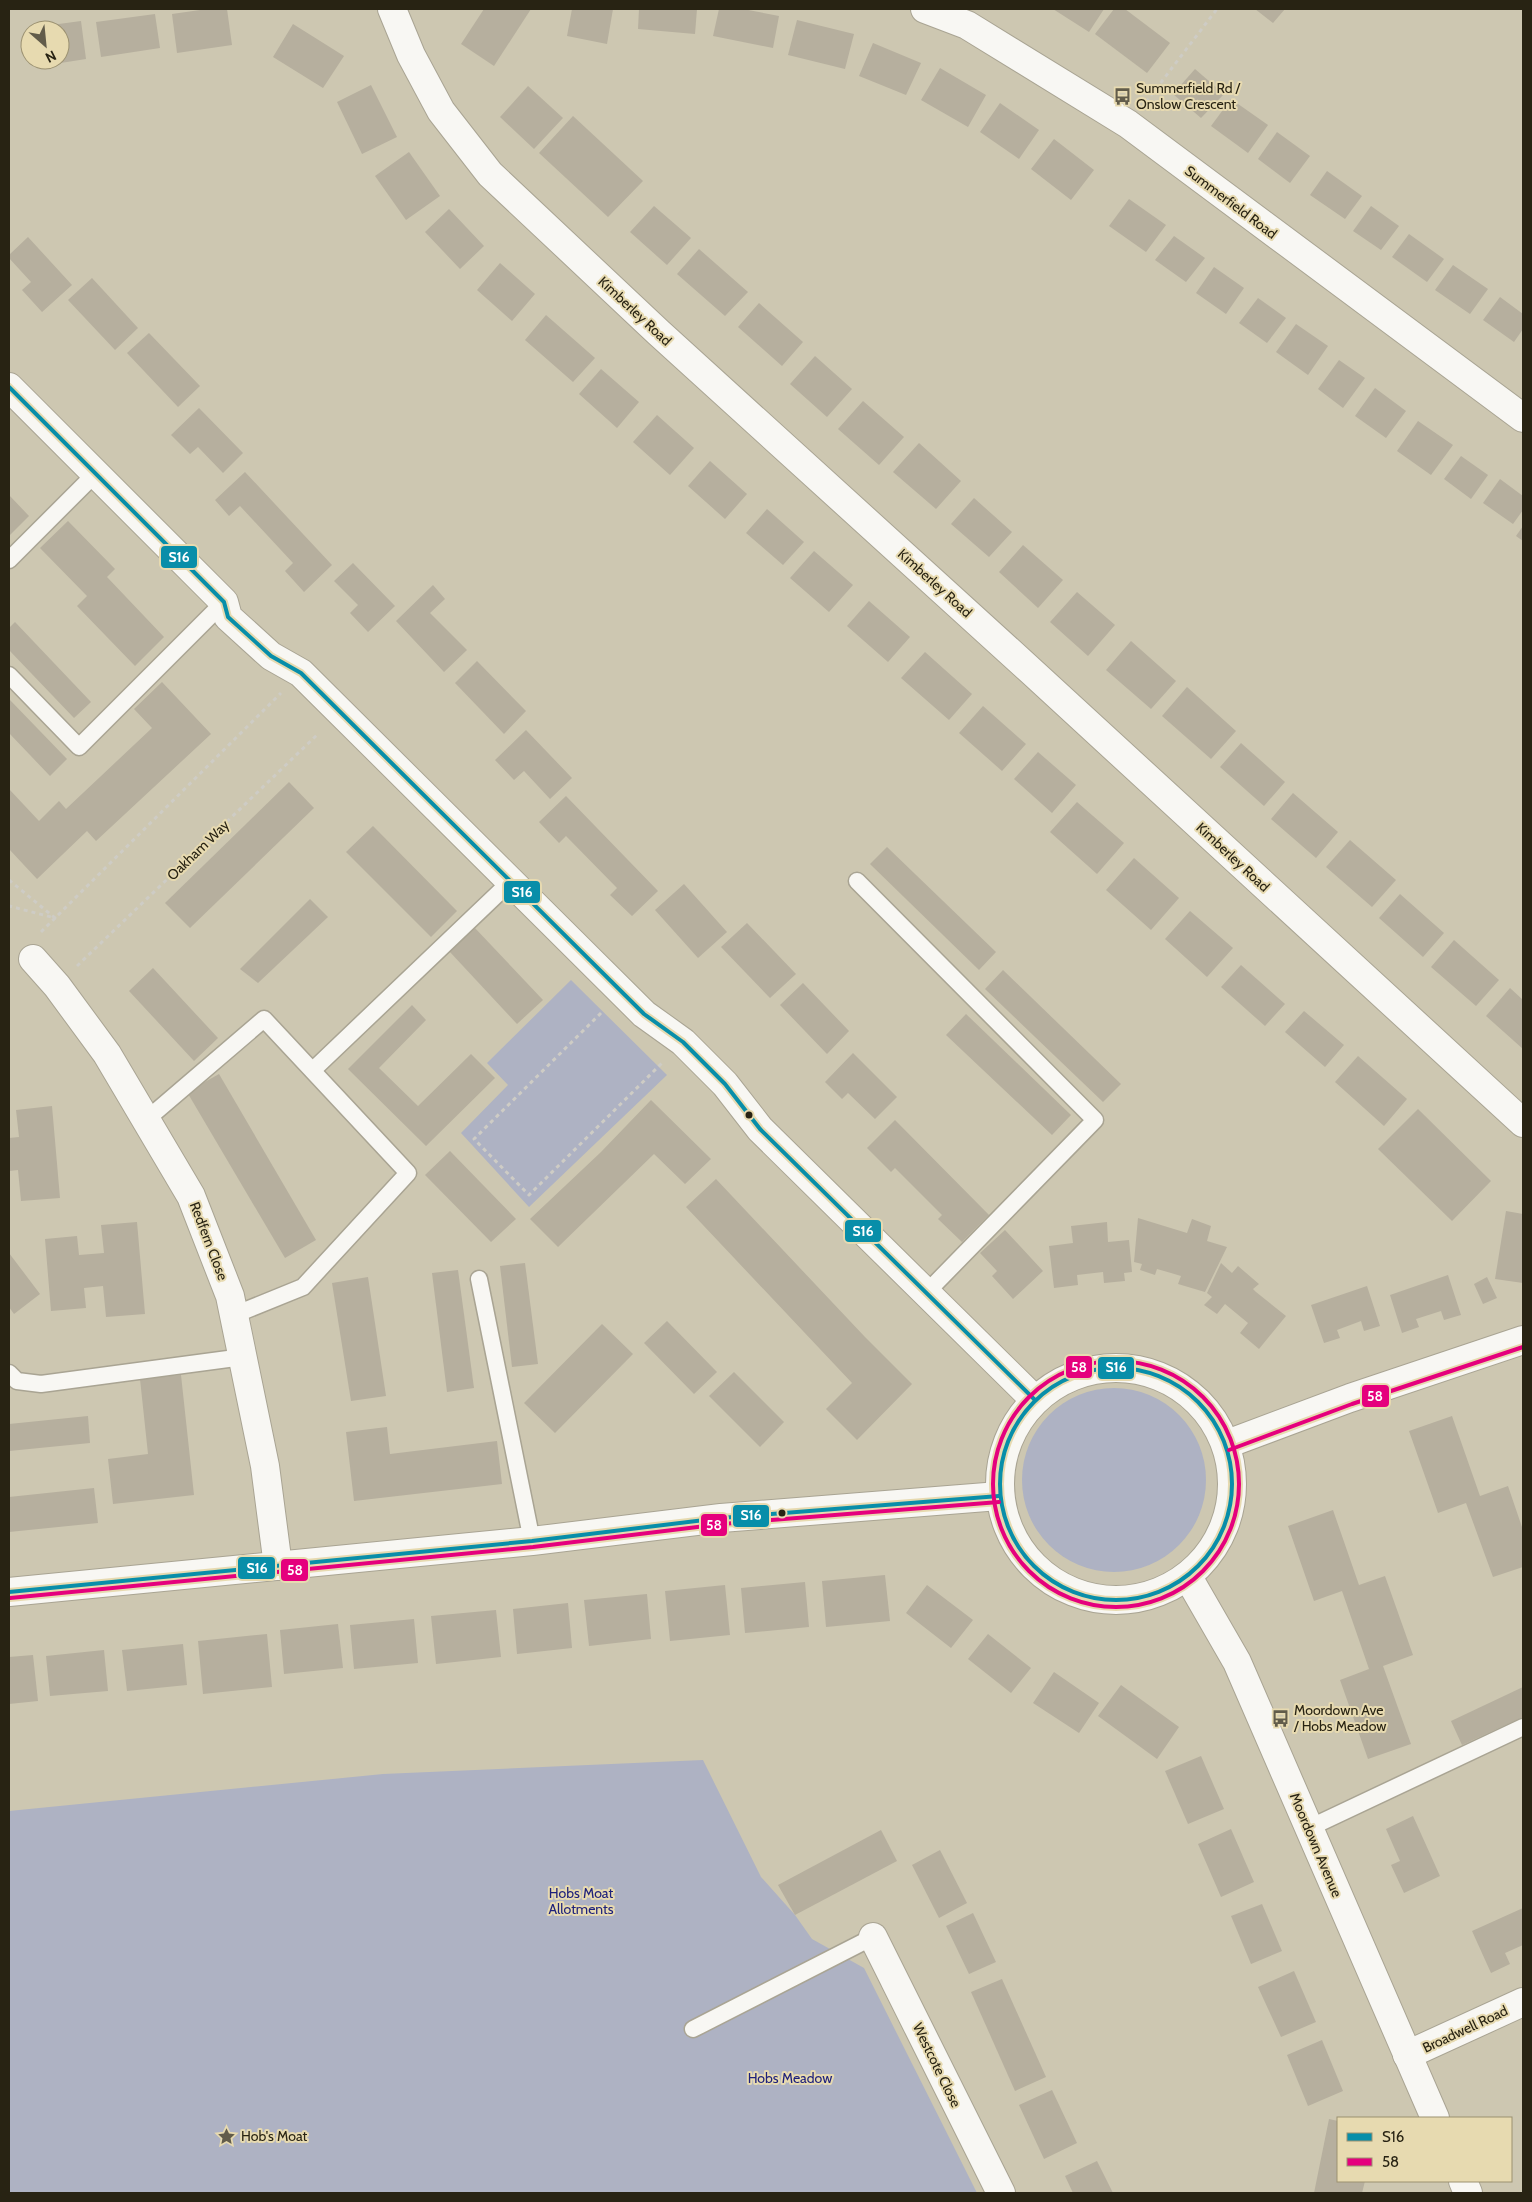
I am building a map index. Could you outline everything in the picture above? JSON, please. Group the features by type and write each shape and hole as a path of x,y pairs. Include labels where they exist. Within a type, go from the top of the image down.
{"street":[{"name":"Kimberley Road","path":"392,9 411,55 441,111 490,174 658,332 1023,663 1523,1122"},
{"name":"Summerfield Road","path":"925,9 966,25 1128,124 1523,418"},
{"path":"9,387 224,602 228,617 271,656 301,673 339,713 622,993 644,1014 683,1042 725,1084 760,1129 1035,1400"},
{"name":"Redfern Close","path":"35,948 57,986 107,1054 191,1196 230,1296 265,1466 278,1566"},
{"path":"1227,1444 1350,1398 1523,1340"},
{"path":"1096,1368 1135,1368 1171,1380 1203,1405 1227,1444 1233,1469 1232,1501 1226,1527 1208,1558 1188,1577 1147,1598 1106,1601 1073,1593 1031,1566 1012,1538 999,1496 999,1480 1004,1448 1013,1428 1025,1410 1035,1400 1069,1377 1096,1368"},
{"path":"9,1592 532,1541 722,1518 999,1496"},
{"name":"Moordown Avenue","path":"1188,1577 1236,1662 1406,2056 1435,2117"},
{"name":"Westcote Close","path":"873,1936 1001,2193"},
{"name":"Broadwell Road","path":"1406,2056 1523,2002"}],"lane":[{"path":"9,560 96,473"},
{"path":"9,675 79,746 224,602"},
{"path":"857,881 1095,1120 926,1292"},
{"path":"313,1070 510,882"},
{"path":"146,1120 264,1019 408,1173 304,1287 234,1316"},
{"path":"479,1279 532,1541"},
{"path":"9,1373 17,1381 41,1384 243,1357"},
{"path":"1309,1828 1523,1728"},
{"path":"693,2029 873,1936"}],"path":[{"path":"1128,124 1217,9"},
{"path":"35,948 55,918 301,673"},
{"name":"Oakham Way","path":"57,986 339,713"},
{"path":"9,880 55,918"},
{"path":"9,906 55,918"},
{"path":"622,993 474,1140 529,1195 683,1042"}],"green space":[{"path":"571,980 667,1075 529,1207 461,1133 508,1085 487,1063"},
{"path":"1123,1388 1132,1389 1158,1398 1185,1421 1196,1436 1205,1462 1205,1498 1196,1524 1173,1551 1158,1562 1132,1571 1105,1572 1096,1571 1070,1562 1043,1539 1032,1524 1023,1498 1022,1471 1023,1462 1032,1436 1055,1409 1070,1398 1096,1389"},
{"path":"703,1760 761,1877 795,1915 812,1939 864,1968 977,2193 9,2193 9,1811 383,1774"}],"building":[{"path":"207,9 227,9 232,45 177,53 172,14"},
{"path":"484,9 531,9 494,66 461,44"},
{"path":"572,9 613,9 607,44 567,36"},
{"path":"639,9 697,9 695,34 638,29"},
{"path":"719,9 743,9 779,16 773,48 713,36"},
{"path":"1053,9 1104,9 1089,32"},
{"path":"1114,9 1125,9 1170,43 1147,73 1095,34"},
{"path":"1255,9 1285,9 1273,23"},
{"path":"155,14 160,48 101,57 96,22"},
{"path":"797,20 854,34 845,69 788,55"},
{"path":"81,21 86,59 70,62 70,22"},
{"path":"293,24 344,56 323,88 273,57"},
{"path":"873,43 921,63 906,95 859,76"},
{"path":"940,68 986,95 968,127 921,100"},
{"path":"1195,69 1224,94 1201,118 1173,94"},
{"path":"371,85 397,137 362,154 337,102"},
{"path":"528,86 563,118 534,149 500,117"},
{"path":"1231,99 1268,125 1248,153 1211,126"},
{"path":"1000,103 1039,130 1019,159 980,132"},
{"path":"573,116 643,181 608,217 539,153"},
{"path":"1277,132 1310,156 1290,183 1258,159"},
{"path":"1054,139 1094,170 1071,200 1031,169"},
{"path":"409,152 440,196 406,220 375,176"},
{"path":"1327,171 1362,196 1345,219 1310,195"},
{"path":"1129,199 1166,225 1146,252 1109,226"},
{"path":"654,206 691,238 667,265 630,232"},
{"path":"1371,206 1399,226 1381,250 1353,231"},
{"path":"449,209 484,246 460,269 425,232"},
{"path":"1409,234 1444,259 1427,282 1392,257"},
{"path":"1174,236 1205,258 1186,282 1155,260"},
{"path":"28,237 72,285 42,312 22,290 31,282 9,258 9,255"},
{"path":"699,249 748,292 725,316 677,274"},
{"path":"500,263 535,294 512,321 477,290"},
{"path":"1453,265 1488,289 1470,314 1435,290"},
{"path":"1214,267 1244,288 1226,314 1196,293"},
{"path":"92,278 138,328 115,350 68,300"},
{"path":"1500,297 1523,314 1523,329 1514,342 1483,320"},
{"path":"1258,298 1286,318 1267,343 1239,323"},
{"path":"759,303 803,342 782,366 738,327"},
{"path":"546,315 595,358 573,382 525,340"},
{"path":"1296,324 1328,346 1308,375 1276,352"},
{"path":"149,333 200,386 178,407 127,353"},
{"path":"815,356 852,389 827,417 790,384"},
{"path":"1339,360 1365,378 1343,408 1318,389"},
{"path":"601,369 639,402 617,428 579,394"},
{"path":"1375,388 1406,411 1386,438 1355,416"},
{"path":"863,401 904,437 879,465 838,429"},
{"path":"199,408 243,453 223,473 198,447 190,454 171,435"},
{"path":"657,415 694,448 670,475 633,442"},
{"path":"1418,421 1453,445 1431,475 1397,451"},
{"path":"919,443 961,481 936,509 893,472"},
{"path":"1461,456 1488,475 1471,499 1444,479"},
{"path":"710,461 747,494 725,519 688,486"},
{"path":"245,472 332,565 304,592 285,571 293,563 240,506 229,516 215,500"},
{"path":"1500,479 1523,496 1523,510 1513,524 1483,503"},
{"path":"9,495 29,516 9,536"},
{"path":"974,498 1012,532 989,557 951,524"},
{"path":"767,509 804,542 783,565 746,533"},
{"path":"68,521 115,569 107,577 164,637 135,666 77,606 87,596 40,548"},
{"path":"1523,526 1523,541 1516,536"},
{"path":"1023,545 1063,580 1038,608 999,572"},
{"path":"814,551 853,585 829,612 790,578"},
{"path":"353,563 395,606 368,632 350,613 358,605 334,581"},
{"path":"433,585 445,599 430,613 467,650 444,672 396,621"},
{"path":"1077,592 1115,625 1088,656 1050,622"},
{"path":"869,601 910,637 888,662 847,626"},
{"path":"15,622 91,702 74,718 9,650 9,628"},
{"path":"1131,641 1176,681 1151,709 1106,670"},
{"path":"925,652 972,694 949,720 901,678"},
{"path":"477,661 526,711 504,734 455,683"},
{"path":"162,682 211,734 96,841 87,831 37,879 9,849 9,789 39,821 59,801 66,809 152,728 134,709"},
{"path":"1187,687 1236,731 1211,759 1162,716"},
{"path":"9,699 67,759 50,776 9,733"},
{"path":"983,706 1026,744 1002,771 959,733"},
{"path":"526,730 572,778 550,799 524,771 514,780 495,760"},
{"path":"1241,743 1285,782 1264,806 1220,767"},
{"path":"1038,752 1076,785 1052,813 1014,779"},
{"path":"289,782 314,808 190,928 165,903"},
{"path":"1293,793 1338,832 1316,858 1271,819"},
{"path":"566,796 658,891 632,916 610,895 617,888 566,836 559,843 539,822"},
{"path":"1077,802 1124,843 1097,874 1050,832"},
{"path":"373,826 457,911 431,937 346,852"},
{"path":"1350,840 1396,880 1372,907 1326,867"},
{"path":"887,847 996,952 979,970 870,864"},
{"path":"1134,858 1179,898 1151,930 1106,890"},
{"path":"684,884 727,932 698,958 655,910"},
{"path":"1400,894 1444,933 1423,957 1379,918"},
{"path":"310,899 328,917 258,983 240,969"},
{"path":"1190,911 1233,948 1207,977 1165,939"},
{"path":"747,923 796,974 770,998 721,947"},
{"path":"474,927 543,1000 517,1024 449,951"},
{"path":"1454,940 1499,980 1476,1006 1431,967"},
{"path":"1241,965 1285,1004 1265,1026 1221,987"},
{"path":"153,968 218,1038 194,1061 129,991"},
{"path":"1003,970 1121,1084 1103,1102 985,989"},
{"path":"803,983 849,1031 827,1054 780,1005"},
{"path":"1510,988 1523,1000 1523,1049 1486,1016"},
{"path":"412,1005 426,1020 379,1068 418,1106 471,1054 495,1078 426,1146 348,1069"},
{"path":"1304,1011 1344,1045 1325,1067 1285,1032"},
{"path":"966,1014 1071,1115 1052,1135 946,1035"},
{"path":"853,1053 897,1097 875,1119 848,1093 842,1099 825,1082"},
{"path":"1358,1056 1407,1099 1384,1126 1335,1082"},
{"path":"219,1074 316,1240 285,1258 187,1092"},
{"path":"651,1100 711,1159 685,1184 654,1154 558,1247 530,1219 601,1152"},
{"path":"52,1106 60,1198 21,1201 18,1170 9,1171 9,1138 19,1137 16,1110"},
{"path":"1418,1109 1491,1181 1452,1221 1378,1149"},
{"path":"895,1120 989,1215 962,1242 938,1219 942,1215 895,1168 891,1172 867,1148"},
{"path":"450,1151 516,1219 491,1242 425,1175"},
{"path":"716,1179 912,1384 857,1440 826,1409 852,1383 686,1207"},
{"path":"1506,1211 1523,1214 1523,1283 1495,1279"},
{"path":"1138,1218 1187,1233 1192,1219 1211,1226 1207,1241 1227,1247 1205,1292 1178,1284 1181,1276 1157,1269 1155,1275 1140,1270 1142,1264 1134,1262"},
{"path":"137,1222 145,1314 106,1317 103,1286 84,1288 86,1308 51,1311 45,1239 77,1236 79,1255 104,1253 101,1225"},
{"path":"1107,1222 1108,1242 1129,1240 1132,1272 1124,1273 1125,1281 1104,1283 1103,1272 1077,1275 1078,1285 1054,1288 1049,1246 1073,1243 1071,1226"},
{"path":"1005,1230 1043,1271 1013,1299 992,1276 997,1271 980,1253"},
{"path":"9,1253 40,1294 14,1314 9,1307"},
{"path":"525,1263 538,1364 512,1367 500,1266"},
{"path":"1221,1263 1232,1273 1238,1266 1259,1284 1253,1289 1286,1316 1259,1349 1240,1333 1248,1323 1225,1304 1217,1314 1204,1305 1212,1297 1207,1293"},
{"path":"458,1270 474,1388 447,1392 432,1273"},
{"path":"1448,1275 1461,1315 1444,1320 1441,1311 1416,1319 1419,1327 1402,1333 1390,1295"},
{"path":"368,1277 386,1396 351,1401 332,1283"},
{"path":"1487,1277 1497,1298 1483,1304 1474,1284"},
{"path":"1367,1286 1380,1326 1364,1331 1361,1321 1337,1330 1340,1338 1324,1343 1311,1305"},
{"path":"667,1321 717,1372 694,1394 644,1343"},
{"path":"602,1324 633,1354 555,1433 524,1403"},
{"path":"734,1372 784,1422 760,1447 709,1396"},
{"path":"181,1375 194,1495 113,1504 108,1459 148,1454 140,1379"},
{"path":"88,1416 90,1443 9,1451 9,1424"},
{"path":"1452,1416 1480,1496 1508,1486 1523,1530 1523,1567 1493,1577 1466,1503 1438,1513 1409,1431"},
{"path":"387,1427 390,1454 497,1441 502,1484 354,1501 346,1432"},
{"path":"94,1488 98,1523 9,1532 9,1497"},
{"path":"1333,1510 1359,1585 1385,1576 1413,1655 1383,1666 1411,1744 1368,1759 1340,1680 1369,1669 1342,1591 1314,1601 1288,1526"},
{"path":"885,1575 890,1621 826,1627 822,1581"},
{"path":"805,1582 809,1627 745,1633 741,1588"},
{"path":"725,1585 730,1635 670,1641 665,1591"},
{"path":"927,1585 973,1620 951,1648 906,1613"},
{"path":"647,1594 651,1639 589,1646 584,1600"},
{"path":"568,1603 572,1648 517,1654 513,1609"},
{"path":"496,1610 501,1657 436,1664 431,1616"},
{"path":"414,1619 418,1663 354,1669 350,1625"},
{"path":"338,1624 343,1668 284,1674 280,1630"},
{"path":"267,1634 272,1687 203,1694 198,1641"},
{"path":"988,1634 1031,1668 1011,1693 968,1659"},
{"path":"183,1644 187,1685 127,1691 122,1650"},
{"path":"104,1650 108,1691 50,1696 46,1656"},
{"path":"33,1655 38,1701 9,1704 9,1657"},
{"path":"1054,1672 1099,1703 1079,1733 1033,1703"},
{"path":"1121,1685 1179,1727 1157,1759 1098,1716"},
{"path":"1523,1687 1523,1717 1462,1745 1451,1721"},
{"path":"1201,1756 1224,1809 1188,1824 1165,1771"},
{"path":"1413,1816 1440,1876 1404,1893 1391,1865 1400,1861 1386,1829"},
{"path":"1231,1829 1254,1882 1221,1897 1198,1844"},
{"path":"881,1830 897,1861 795,1915 778,1885"},
{"path":"940,1850 967,1903 939,1918 912,1865"},
{"path":"1262,1904 1282,1951 1251,1964 1231,1916"},
{"path":"1523,1908 1523,1945 1505,1953 1510,1964 1491,1973 1472,1931"},
{"path":"973,1913 996,1962 969,1974 946,1926"},
{"path":"1294,1971 1316,2022 1281,2037 1258,1987"},
{"path":"1002,1979 1046,2077 1015,2091 971,1992"},
{"path":"1322,2040 1343,2091 1308,2106 1287,2055"},
{"path":"1052,2090 1077,2143 1044,2159 1019,2105"},
{"path":"1329,2119 1337,2121 1337,2182 1365,2182 1362,2193 1314,2193"},
{"path":"1097,2161 1113,2193 1073,2193 1065,2176"}],"transit line":[{"name":"S16","path":"9,387 224,602 228,617 271,656 301,673 644,1014 683,1042 725,1084 760,1129 1035,1400"},
{"name":"58","path":"1229,1450 1352,1404 1523,1347"},
{"name":"58","path":"1116,1361 1140,1364 1163,1371 1184,1382 1203,1397 1218,1416 1229,1437 1236,1460 1239,1484 1236,1508 1229,1531 1218,1552 1203,1571 1184,1586 1163,1597 1140,1604 1116,1607 1092,1604 1069,1597 1048,1586 1029,1571 1014,1552 1003,1531 996,1508 993,1484 996,1460 1003,1437 1014,1416 1029,1397 1048,1382 1069,1371 1092,1364 1116,1361"},
{"name":"S16","path":"1105,1368 1127,1368 1161,1376 1171,1381 1190,1394 1206,1410 1224,1439 1230,1461 1232,1484 1230,1507 1224,1529 1213,1549 1190,1574 1161,1592 1127,1600 1105,1600 1071,1592 1061,1587 1042,1574 1026,1558 1008,1529 1000,1495 1000,1473 1008,1439 1013,1429 1026,1410 1042,1394 1071,1376 1105,1368"},
{"name":"S16","path":"9,1592 532,1541 721,1518 999,1496"},
{"name":"58","path":"10,1598 533,1547 722,1524 999,1502"}],"place":[{"name":"Summerfield Rd / Onslow Crescent","path":"1122,96"},
{"name":"Moordown Ave / Hobs Meadow","path":"1280,1718"},
{"name":"Hob's Moat","path":"227,2136"}],"park label":[{"name":"Hobs Moat Allotments","path":"581,1902"},
{"name":"Hobs Meadow","path":"790,2078"}]}
